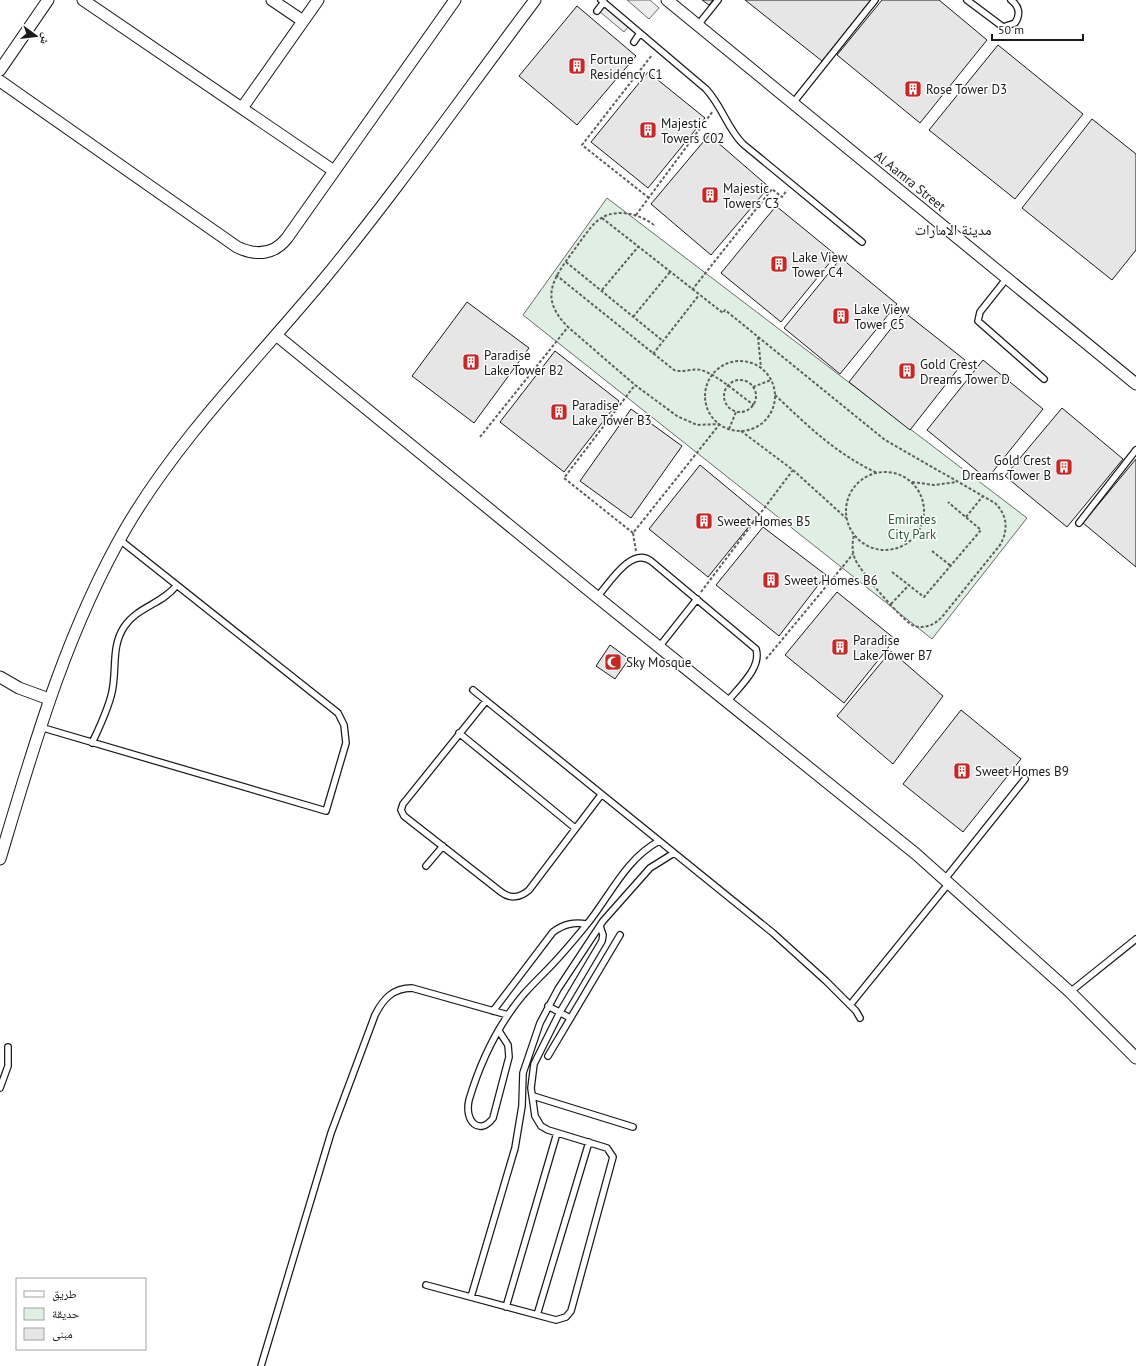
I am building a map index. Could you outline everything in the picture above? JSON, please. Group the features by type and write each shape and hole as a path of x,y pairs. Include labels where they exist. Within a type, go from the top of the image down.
{"street":[{"path":"0,70 48,0"},
{"path":"83,0 334,171"},
{"path":"272,0 303,21"},
{"path":"242,108 318,0"},
{"path":"0,82 237,247 249,252 267,252 283,243 455,0"},
{"path":"0,859 3,839 49,700 84,612 120,540 146,497 187,439 230,386 276,335 368,224 535,0"},
{"name":"Al Aamra Street","path":"667,0 1136,384"},
{"path":"276,335 596,597 878,822 947,881 1070,992 1136,1058"},
{"path":"0,677 19,688 49,700"}],"lane":[{"path":"698,25 718,0"},
{"path":"793,103 875,0"},
{"path":"967,0 996,23 1003,26 1011,25 1019,15 1018,7 1011,0"},
{"path":"597,11 602,1 706,89 718,104 736,138 862,242"},
{"path":"634,42 640,33"},
{"path":"1006,278 980,312 978,321 1044,379"},
{"path":"1078,522 1136,450"},
{"path":"40,727 326,811 346,743 346,731 342,719 333,709 176,586 120,540"},
{"path":"596,597 629,561 636,557 648,559 753,645 757,654 755,666 727,702"},
{"path":"92,743 110,701 114,682 116,646 121,632 136,614 162,600 176,586"},
{"path":"659,647 697,599"},
{"path":"473,690 773,933 850,1006 860,1018"},
{"path":"486,701 402,806 404,816 505,895 515,897 529,890 601,795"},
{"path":"459,733 575,828"},
{"path":"850,1006 1025,778"},
{"path":"498,1031 508,1045 509,1057 493,1118 487,1124 478,1125 470,1121 468,1107 481,1066 498,1031 524,994 587,924 630,864 643,851 659,841"},
{"path":"426,866 442,846"},
{"path":"472,1297 515,1148 522,1106 523,1073 531,1044 548,1006 578,958 608,916 650,868 674,853"},
{"path":"598,910 608,916"},
{"path":"493,1011 553,932 565,925 580,923 587,924"},
{"path":"426,1286 560,1320 566,1317 571,1311 613,1160 612,1153 607,1148 557,1133 545,1128 539,1123 535,1116 531,1080 534,1064 560,1012 603,938 603,932 600,926"},
{"path":"548,1056 620,935"},
{"path":"1070,992 1136,939"},
{"path":"578,958 587,964"},
{"path":"261,1366 331,1133 375,1015 382,1002 399,990 412,988 508,1016"},
{"path":"548,1006 570,1018"},
{"path":"0,1088 8,1066 8,1046"},
{"path":"533,1096 634,1127"},
{"path":"506,1306 557,1133"},
{"path":"536,1315 589,1142"}],"path":[{"path":"649,198 582,145 658,48"},
{"path":"636,215 718,104"},
{"path":"692,290 772,189 782,197 792,184"},
{"path":"654,225 636,215 620,213 602,218 591,227 556,275 552,289 553,304 559,317 568,327 635,385 683,420 705,426 719,424"},
{"path":"602,218 699,296 723,313 726,310 885,440 995,503 1003,513 1006,526 1004,539 938,622 926,626 913,625 902,618 858,565 853,554 854,535 847,519 793,470 742,431"},
{"path":"601,291 638,247"},
{"path":"566,262 663,341"},
{"path":"633,317 670,272"},
{"path":"556,275 674,370 679,372 697,370 712,375 754,405"},
{"path":"653,354 699,296"},
{"path":"480,437 568,327"},
{"path":"758,336 761,368"},
{"path":"739,361 747,362 761,368 771,380 775,395 772,410 768,417 756,427 742,431 729,430 719,424 709,413 706,405 706,390 712,375 724,365 739,361"},
{"path":"740,380 746,381 753,387 756,396 754,405 746,412 736,412 731,410 725,401 724,396 728,387 740,380"},
{"path":"753,387 771,380"},
{"path":"635,385 564,478 633,533 636,557"},
{"path":"775,395 829,445 845,456 878,473"},
{"path":"729,430 736,412"},
{"path":"633,533 719,424"},
{"path":"697,599 793,470"},
{"path":"847,519 848,502 853,490 862,480 878,473 895,473 910,481 934,485 958,482"},
{"path":"854,535 868,546 885,550 902,547 915,536 923,521 924,512 921,495 910,481"},
{"path":"966,517 983,496"},
{"path":"892,572 924,597 981,530 948,502"},
{"path":"932,551 951,566"},
{"path":"755,666 762,663 853,554"},
{"path":"890,604 909,585"}],"green space":[{"name":"Emirates City Park","path":"607,198 1027,518 932,639 523,315"}],"shaded area":[{"path":"627,0 650,0 659,8 649,19"},
{"path":"607,2 632,22 624,32 599,11"}],"building":[{"path":"702,0 713,0 709,5"},
{"path":"745,0 871,0 822,61"},
{"name":"Rose Tower D3","path":"882,0 939,0 987,40 920,123 837,55"},
{"name":"Fortune Residency C1","path":"577,6 636,56 577,125 519,76"},
{"path":"998,45 1083,114 1015,199 929,130"},
{"name":"Majestic Towers C02","path":"648,72 705,118 648,188 591,142"},
{"path":"1092,119 1136,154 1136,250 1112,280 1022,208"},
{"name":"Majestic Towers C3","path":"709,135 769,187 711,255 651,204"},
{"name":"Lake View Tower C4","path":"776,206 836,255 781,322 721,273"},
{"name":"Lake View Tower C5","path":"841,258 897,304 840,374 784,328"},
{"name":"Paradise Lake Tower B2","path":"467,302 529,348 474,423 412,376"},
{"name":"Gold Crest Dreams Tower D","path":"904,312 965,360 910,430 849,382"},
{"name":"Paradise Lake Tower B3","path":"555,351 619,401 564,472 500,422"},
{"path":"983,360 1043,409 987,479 927,430"},
{"name":"Gold Crest Dreams Tower B","path":"1062,408 1123,459 1067,527 1005,476"},
{"path":"631,409 682,446 631,518 580,481"},
{"path":"1136,459 1136,567 1083,523"},
{"name":"Sweet Homes B5","path":"700,465 759,514 708,577 649,529"},
{"name":"Sweet Homes B6","path":"763,527 826,575 779,636 716,585"},
{"name":"Paradise Lake Tower B7","path":"837,592 895,639 844,703 785,655"},
{"name":"Sky Mosque","path":"610,645 629,659 615,679 596,666"},
{"path":"891,651 943,696 893,764 837,716"},
{"name":"Sweet Homes B9","path":"961,710 1021,759 963,832 903,784"}],"place":[{"name":"Fortune Residency C1","path":"577,66"},
{"name":"Rose Tower D3","path":"913,89"},
{"name":"Majestic Towers C02","path":"648,130"},
{"name":"Majestic Towers C3","path":"710,195"},
{"name":"Lake View Tower C4","path":"779,264"},
{"name":"Lake View Tower C5","path":"841,316"},
{"name":"Paradise Lake Tower B2","path":"471,362"},
{"name":"Gold Crest Dreams Tower D","path":"907,371"},
{"name":"Paradise Lake Tower B3","path":"559,412"},
{"name":"Gold Crest Dreams Tower B","path":"1064,467"},
{"name":"Sweet Homes B5","path":"704,521"},
{"name":"Sweet Homes B6","path":"771,580"},
{"name":"Paradise Lake Tower B7","path":"840,647"},
{"name":"Sky Mosque","path":"613,662"},
{"name":"Sweet Homes B9","path":"962,771"}],"district":[{"name":"مدينة الامارات","path":"953,229"}]}
